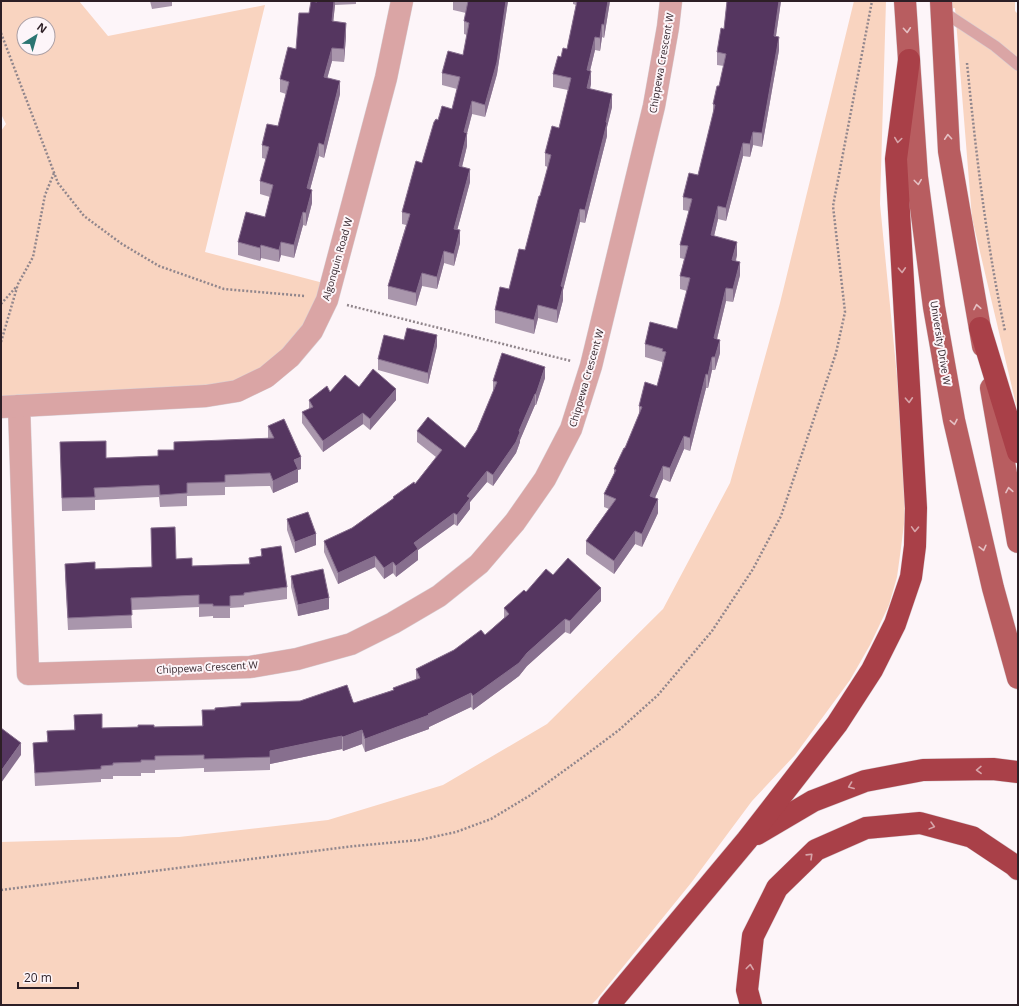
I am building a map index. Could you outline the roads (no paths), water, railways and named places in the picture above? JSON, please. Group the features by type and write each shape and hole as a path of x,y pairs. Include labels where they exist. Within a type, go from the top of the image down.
{"highway":[{"path":"609,1005 747,840 837,724 872,670 895,624 912,577 915,546 916,508 896,159 909,60"},
{"path":"980,328 1018,452"},
{"path":"747,840 813,801 865,781 923,770 993,769 1018,772"},
{"path":"750,1005 747,990 753,936 777,888 816,850 866,828 920,823 972,837 1018,869"}],"main road":[{"name":"University Drive W","path":"904,1 917,177 934,307 954,420 992,588 1018,678"},
{"path":"941,6 949,151 1018,542"}],"street":[{"name":"Algonquin Road W","path":"10,406 206,396 237,391 266,377 290,357 312,331 327,300 386,78 402,1"},
{"name":"Chippewa Crescent W","path":"10,406 28,674 250,667 297,659 351,644 393,623 439,596 479,564 515,522 545,479 571,429 591,366 654,106 671,1"}],"lane":[{"path":"941,6 1018,65"}]}
